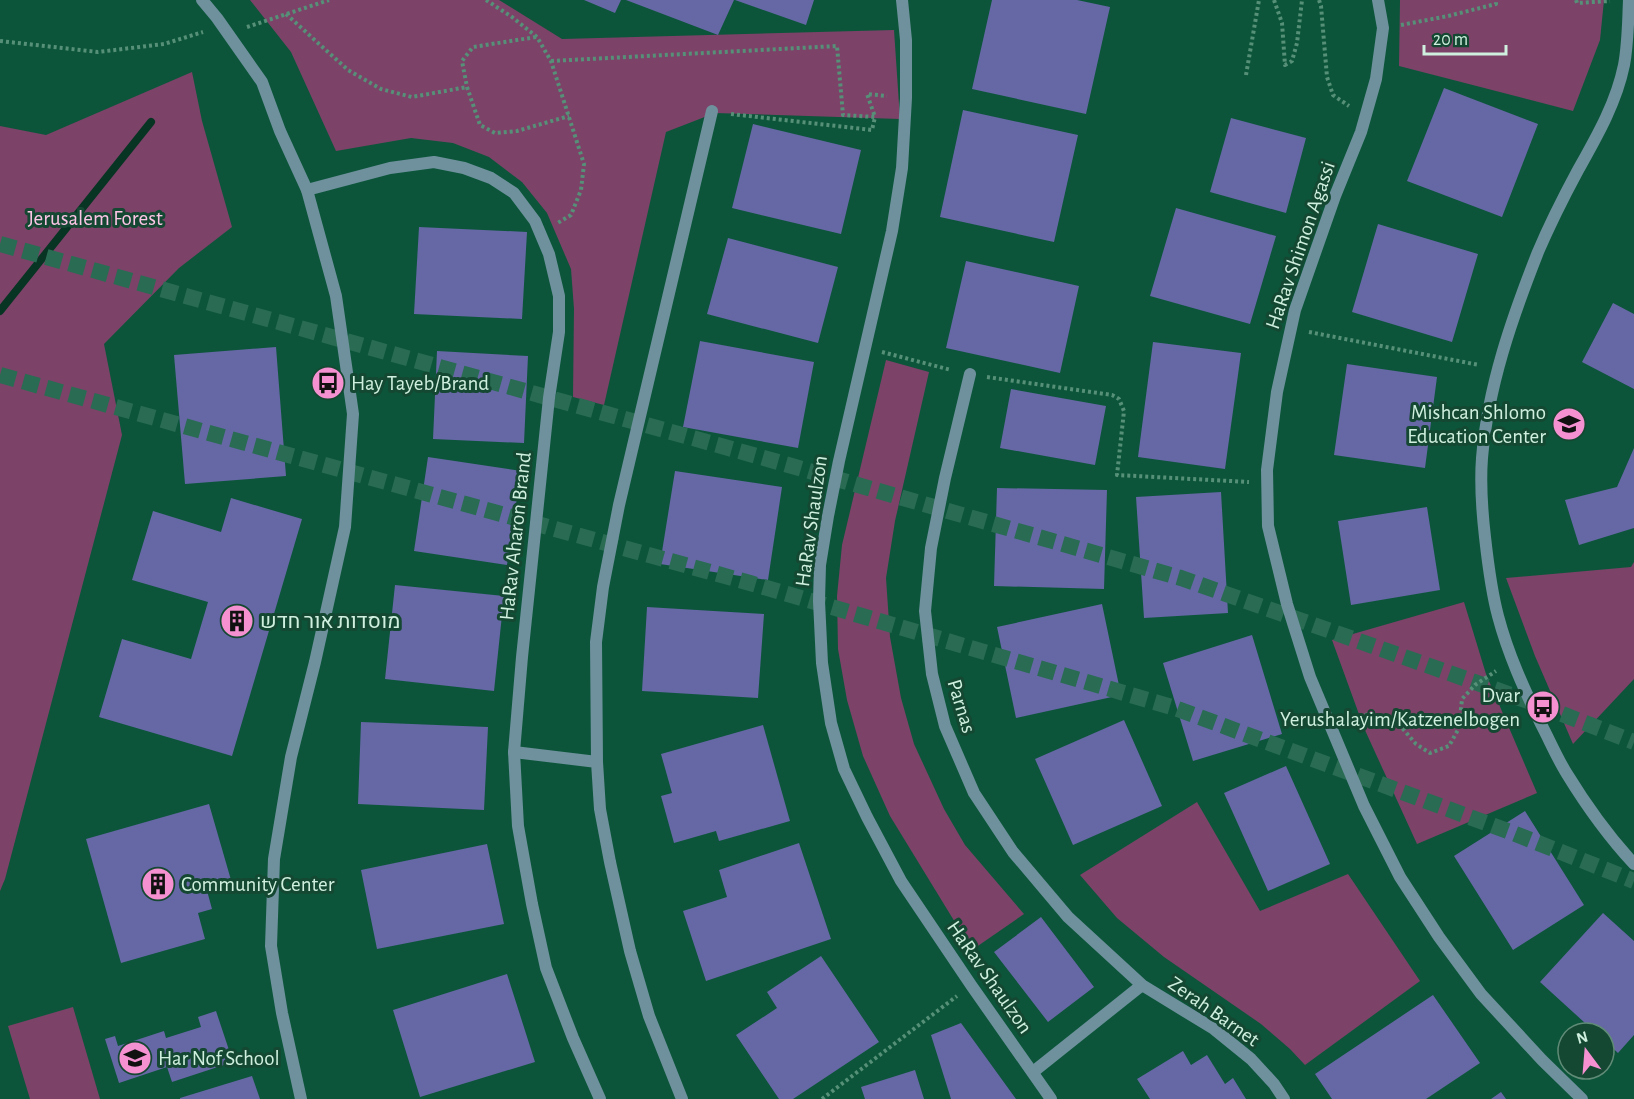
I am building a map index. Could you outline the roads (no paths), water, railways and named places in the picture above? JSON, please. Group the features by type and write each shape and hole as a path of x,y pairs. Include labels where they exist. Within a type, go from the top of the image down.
{"street":[{"path":"202,0 262,82 280,131 307,190 336,296 353,414 345,527 315,663 291,757 274,859 271,946 282,1013 301,1099"},
{"name":"HaRav Shaulzon","path":"902,0 906,40 906,98 902,168 892,231 839,460 820,565 822,663 831,723 844,769 867,817 901,881 1051,1099"},
{"name":"HaRav Shimon Agassi","path":"1378,0 1383,28 1376,79 1361,132 1294,310 1276,392 1267,470 1269,526 1287,604 1310,677 1364,806 1401,877 1439,937 1481,994 1582,1099"},
{"path":"1629,0 1628,41 1616,93 1600,131 1554,216 1539,250 1497,368 1482,459 1481,504 1498,616 1512,661 1566,773 1634,864"},
{"path":"682,1099 649,1016 630,951 602,820 597,762 596,642 603,586 619,505 712,111"},
{"name":"HaRav Aharon Brand","path":"307,190 390,168 434,162 464,168 491,178 514,193 535,221 549,254 559,296 559,332 549,398 514,752 519,826 546,968 600,1099"},
{"name":"Parnas","path":"970,374 931,548 925,611 932,674 945,726 974,793 1013,852 1068,917 1142,985"},
{"path":"514,752 597,762"},
{"path":"1033,1072 1142,985"},
{"name":"Zerah Barnet","path":"1142,985 1214,1029 1251,1059 1274,1084 1284,1099"}],"waterway":[{"path":"0,311 151,122"}],"tunnel":[{"path":"0,244 757,456 1181,578 1531,702 1634,742"},
{"path":"0,375 750,583 1175,708 1513,833 1634,881"}],"place":[{"name":"Hay Tayeb/Brand","path":"328,383"},
{"name":"Mishcan Shlomo Education Center","path":"1569,424"},
{"name":"מוסדות אור חדש","path":"237,621"},
{"name":"Dvar Yerushalayim/Katzenelbogen","path":"1543,707"},
{"name":"Community Center","path":"158,884"},
{"name":"Har Nof School","path":"135,1058"}],"park label":[{"name":"Jerusalem Forest","path":"95,218"}]}
